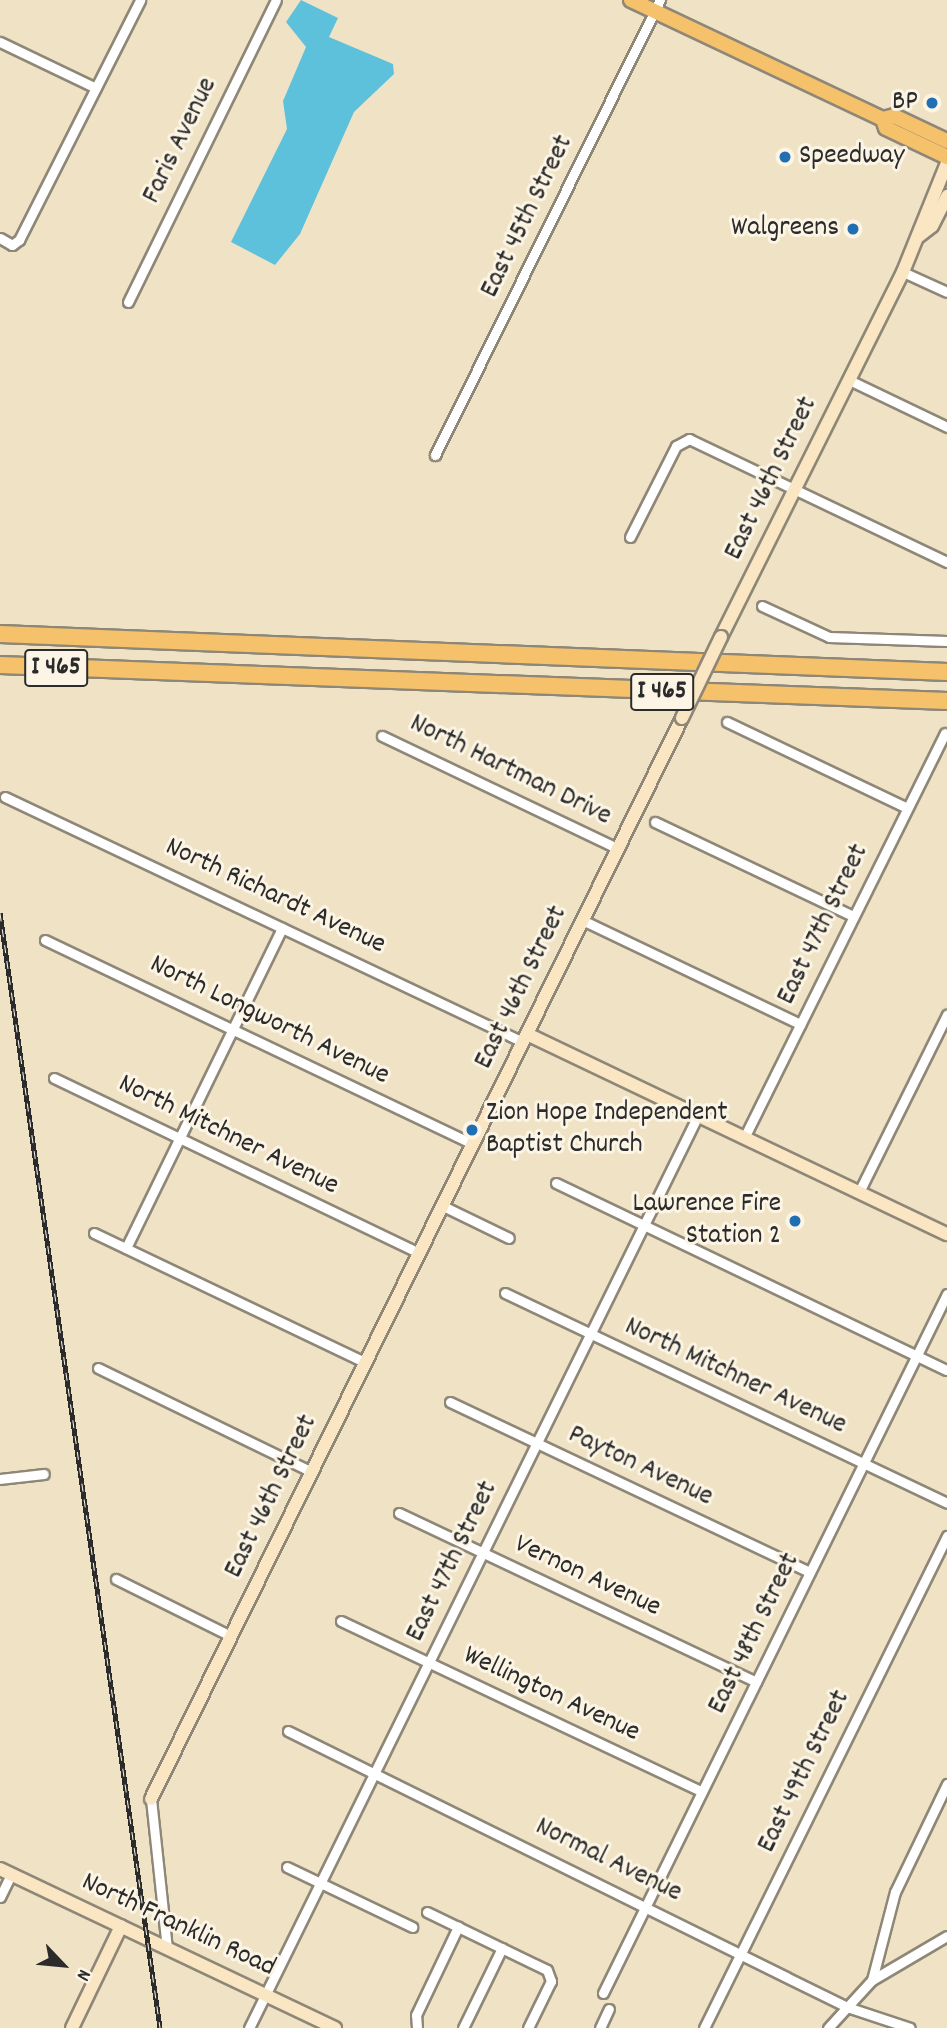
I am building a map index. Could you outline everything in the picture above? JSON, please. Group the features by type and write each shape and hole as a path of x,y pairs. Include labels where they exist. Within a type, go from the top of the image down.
{"highway":[{"path":"0,625 47,634"},
{"name":"I 465","path":"0,634 947,672"},
{"name":"I 465","path":"0,665 947,701"},
{"path":"0,674 112,670"}],"main road":[{"path":"631,0 658,6 883,119 894,116 947,141"},
{"path":"883,119 886,128 947,157"}],"street":[{"path":"0,239 12,245 19,240 140,0"},
{"name":"Faris Avenue","path":"128,302 276,0"},
{"name":"East 45th Street","path":"435,455 658,6"},
{"path":"0,42 96,88"},
{"name":"East 46th Street","path":"151,1799 903,272 919,236 920,219 947,163"},
{"name":"East 46th Street","path":"919,236 932,226 947,196"},
{"path":"903,272 947,292"},
{"path":"849,380 947,427"},
{"path":"631,537 676,446 685,439 947,562"},
{"path":"762,606 829,637 947,640"},
{"path":"727,722 907,808"},
{"name":"East 47th Street","path":"744,1138 945,733"},
{"name":"North Hartman Drive","path":"382,736 617,848"},
{"name":"North Richardt Avenue","path":"5,797 282,928 698,1115 947,1234"},
{"path":"655,822 853,916"},
{"path":"582,920 800,1024"},
{"path":"126,1248 282,928"},
{"name":"North Longworth Avenue","path":"45,940 473,1144"},
{"path":"859,1192 947,1014"},
{"name":"North Mitchner Avenue","path":"54,1078 419,1253"},
{"name":"East 47th Street","path":"250,2028 698,1115"},
{"path":"556,1183 947,1370"},
{"path":"443,1206 509,1238"},
{"path":"94,1233 366,1363"},
{"name":"North Mitchner Avenue","path":"505,1293 947,1503"},
{"name":"East 48th Street","path":"603,1993 947,1294"},
{"path":"98,1368 312,1472"},
{"name":"Payton Avenue","path":"450,1402 810,1572"},
{"path":"0,1479 44,1474"},
{"name":"Vernon Avenue","path":"399,1513 756,1682"},
{"name":"East 49th Street","path":"704,2028 947,1536"},
{"path":"116,1579 231,1636"},
{"name":"Wellington Avenue","path":"341,1621 702,1792"},
{"name":"Normal Avenue","path":"288,1731 741,1951 847,2007 910,2028"},
{"path":"872,1980 895,1892 947,1784"},
{"path":"151,1799 167,1948"},
{"path":"286,1867 412,1927"},
{"path":"0,1897 6,1872"},
{"name":"North Franklin Road","path":"6,1872 335,2028"},
{"path":"427,1912 547,1970 551,1981 528,2028"},
{"path":"72,2028 121,1926"},
{"path":"417,2028 416,2015 458,1927"},
{"path":"828,2028 872,1980 947,1936"},
{"path":"463,2028 502,1948"},
{"path":"600,2028 609,2009"}],"water":[{"path":"301,0 338,18 329,37 393,64 394,74 354,112 300,234 275,265 231,242 287,129 283,101 306,47 286,22"}],"railway":[{"path":"0,913 160,2028"}],"place":[{"name":"BP","path":"932,103"},
{"name":"Speedway","path":"785,157"},
{"name":"Walgreens","path":"853,229"},
{"name":"Zion Hope Independent Baptist Church","path":"472,1130"},
{"name":"Lawrence Fire Station 2","path":"795,1221"}]}
